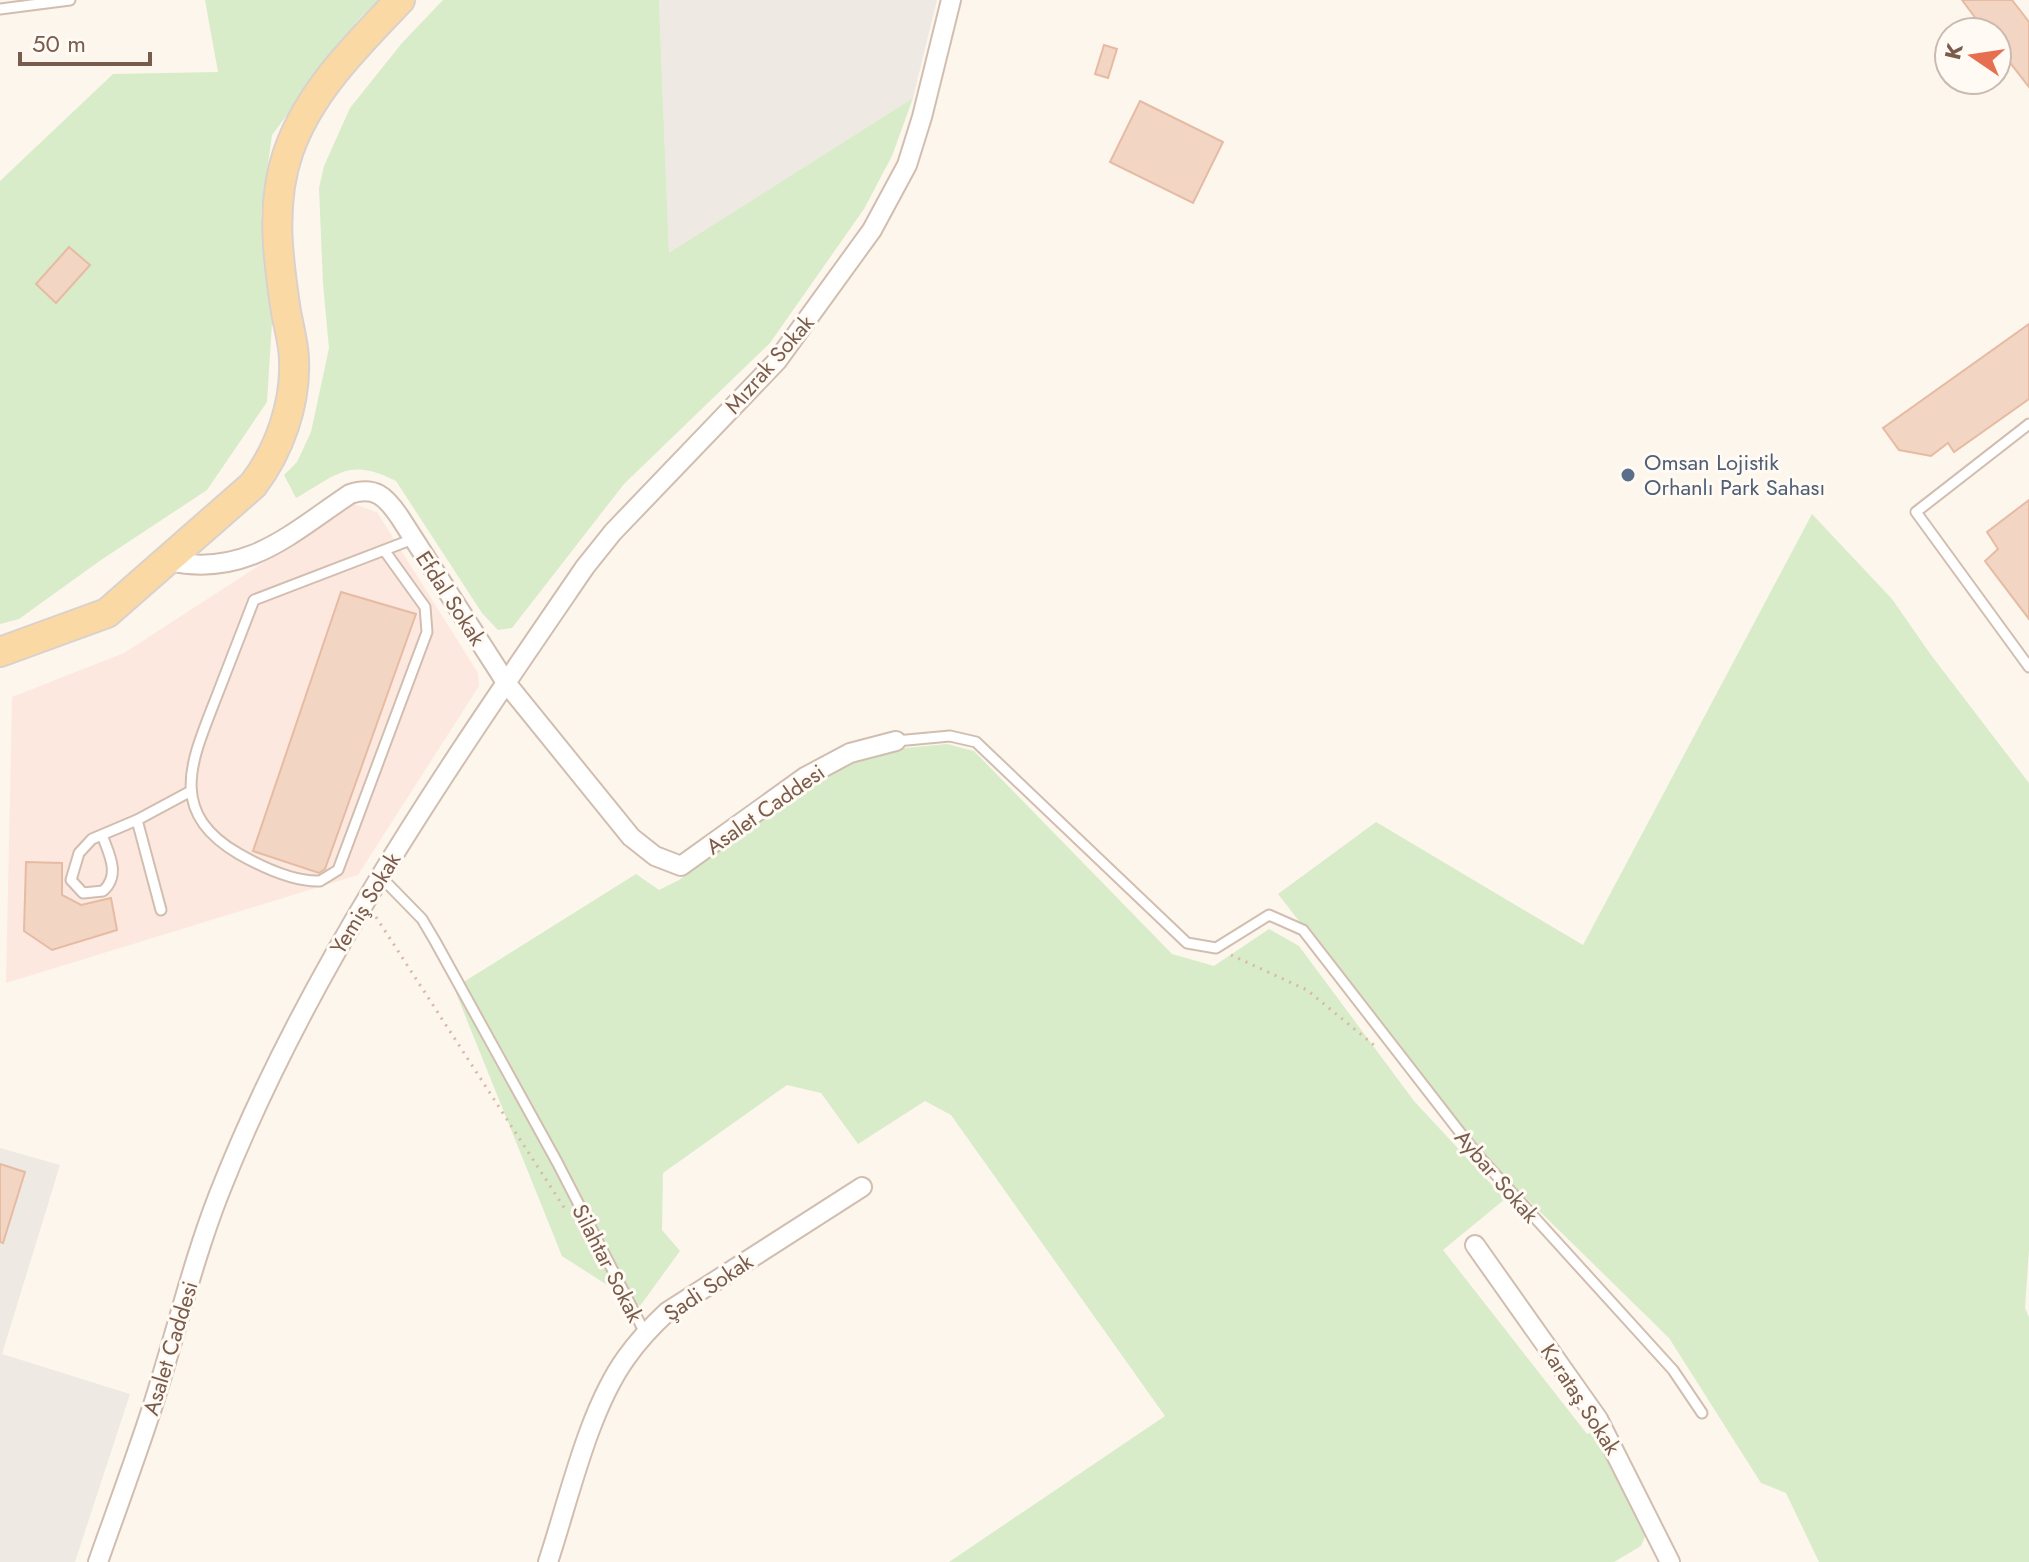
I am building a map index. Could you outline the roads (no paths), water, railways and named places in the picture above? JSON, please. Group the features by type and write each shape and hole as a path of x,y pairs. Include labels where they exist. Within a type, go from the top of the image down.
{"main road":[{"path":"0,652 107,613 253,485 275,450 289,407 294,361 277,254 277,205 289,151 314,100 347,56 400,0"}],"street":[{"name":"Mızrak Sokak","path":"507,684 603,544 777,361 872,230 907,165 951,0"},
{"name":"Efdal Sokak","path":"169,561 207,566 242,560 269,548 350,494 364,490 377,493 388,501 507,684 631,837 655,856 681,866"},
{"name":"Yemiş Sokak","path":"245,1135 320,979 365,900 507,684"},
{"name":"Asalet Caddesi","path":"681,866 805,777 850,753 896,741"},
{"name":"Asalet Caddesi","path":"98,1562 152,1408 219,1193 245,1135"},
{"name":"Şadi Sokak","path":"548,1562 594,1422 623,1361 645,1333 667,1312 862,1187"},
{"name":"Karataş Sokak","path":"1475,1245 1598,1419 1670,1562"}],"lane":[{"path":"0,9 70,0"},
{"path":"2029,424 1916,512 2029,667"},
{"path":"384,550 425,607 427,632 338,870 328,879 312,881 248,859 211,834 198,814 191,791 194,755 254,600 384,550 413,539"},
{"name":"Aybar Sokak","path":"896,741 950,736 976,742 1187,943 1216,948 1269,915 1303,930 1476,1153 1673,1370 1702,1413"},
{"path":"102,835 111,861 112,880 99,893 83,893 71,880 76,860 85,845 102,835 137,820 191,791"},
{"path":"137,820 161,910"},
{"name":"Silahtar Sokak","path":"380,876 422,919 435,941 557,1162 645,1333"}],"place":[{"name":"Omsan Lojistik Orhanlı Park Sahası","path":"1628,475"}]}
